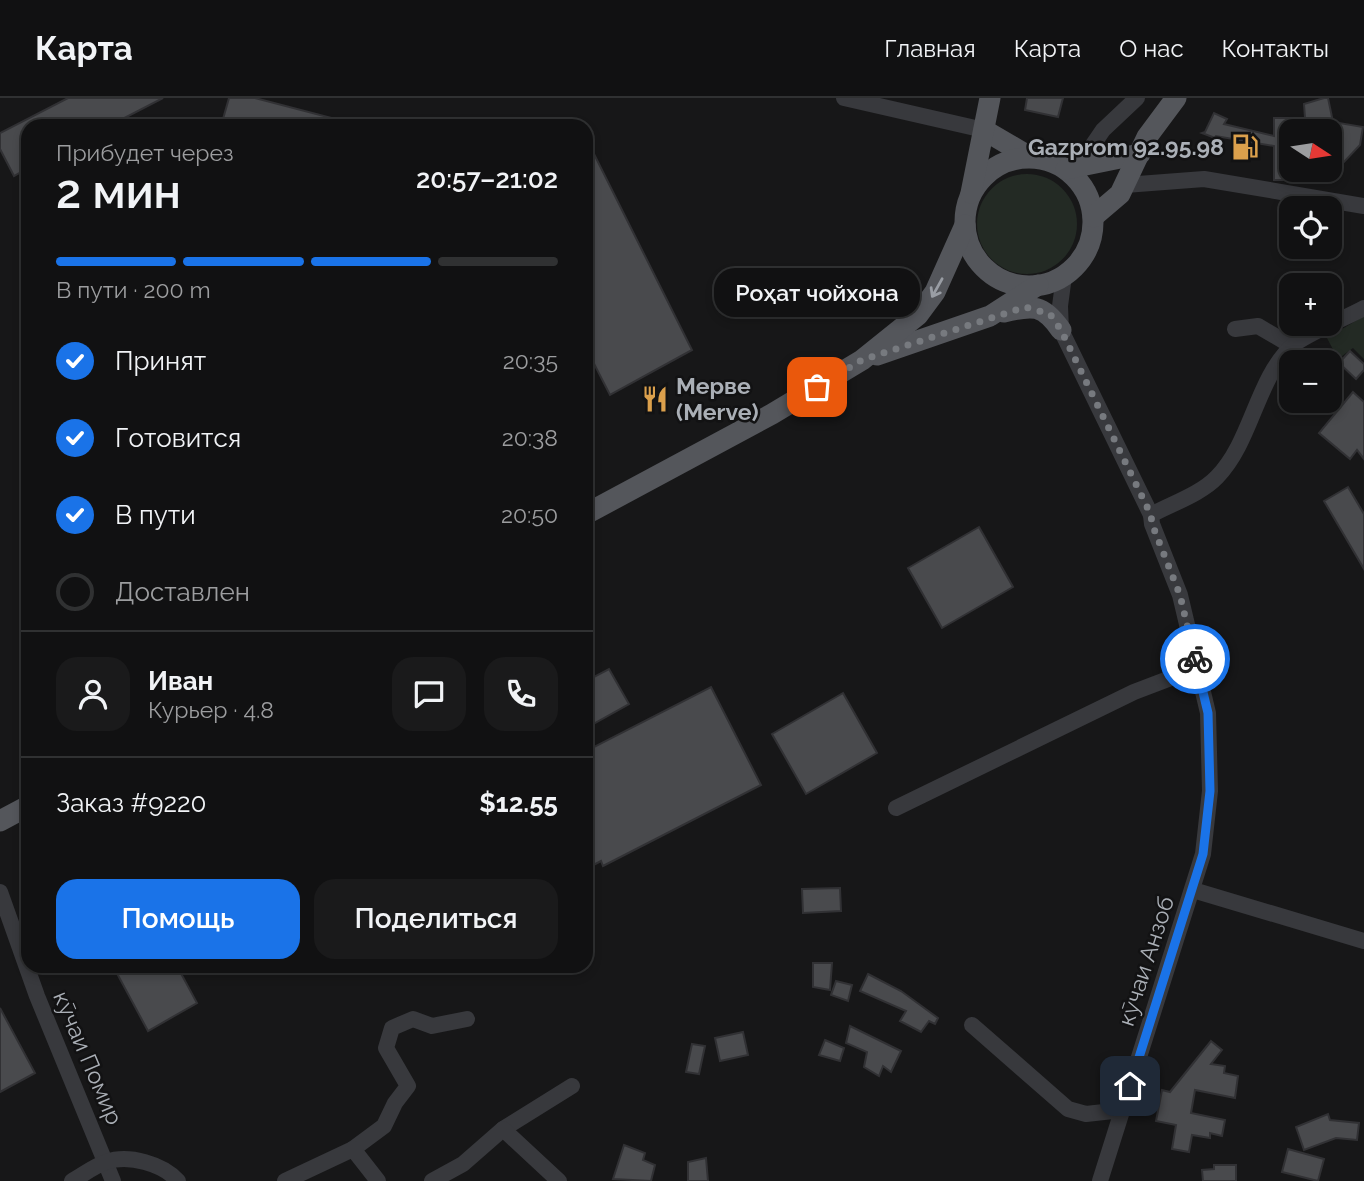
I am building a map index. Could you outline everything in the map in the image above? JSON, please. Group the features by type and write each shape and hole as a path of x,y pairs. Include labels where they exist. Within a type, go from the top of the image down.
{"main road":[{"path":"593,510 772,414 862,360 918,316 935,292 965,225 990,98"},
{"path":"1093,217 1120,194 1143,145 1176,98"},
{"path":"984,130 1030,157 1072,169 1143,145"},
{"path":"970,196 980,180 995,167 1030,157"},
{"path":"990,316 1038,285 1064,276 1086,250 1093,217 1085,190 1072,169"},
{"path":"965,225 972,251 988,271 1012,284 1038,285"},
{"path":"862,360 990,316 1025,307 1040,309 1050,314 1061,330"},
{"path":"0,821 21,810"}],"street":[{"path":"844,98 984,130"},
{"path":"1072,169 1103,130 1137,98"},
{"path":"1125,185 1204,179 1364,206"},
{"path":"1061,330 1060,306 1064,276"},
{"path":"1151,515 1215,480 1230,461 1253,418 1262,391 1292,346 1364,308"},
{"path":"1235,329 1258,326 1292,346"},
{"name":"кӯчаи Анзоб","path":"1061,330 1151,515 1152,524 1180,595 1208,713 1210,791 1203,854 1100,1181"},
{"path":"895,808 1135,692 1197,667"},
{"path":"1193,890 1364,941"},
{"name":"кӯчаи Помир","path":"0,892 21,951"},
{"name":"кӯчаи Помир","path":"29,973 108,1161 113,1181"},
{"path":"285,1181 353,1149 384,1126 395,1103 408,1086 386,1048 392,1028 413,1019 432,1026 467,1019"},
{"path":"972,1025 1068,1109 1086,1114 1122,1110"},
{"path":"432,1181 463,1164 503,1129 572,1086"},
{"path":"503,1129 559,1181"},
{"path":"353,1149 378,1181"},
{"path":"72,1181 108,1161"},
{"name":"кӯчаи Помир","path":"108,1161 139,1161 170,1171 178,1181"}],"shaded area":[{"path":"1027,174 1055,182 1069,196 1077,224 1069,252 1055,266 1027,274 999,266 985,252 977,224 985,196 999,182"},
{"path":"1364,316 1364,359 1353,348 1342,356 1342,350 1333,350 1327,338 1342,336 1342,329"}],"building":[{"path":"68,98 163,98 122,119 27,119"},
{"path":"229,98 255,98 336,119 223,119"},
{"path":"1027,98 1063,98 1058,117 1025,110"},
{"path":"1328,98 1332,119 1279,119 1279,180 1274,180 1274,146 1216,136 1215,138 1202,133 1214,113 1227,119 1224,124 1274,136 1274,118 1305,118 1304,104"},
{"path":"21,122 21,172 14,176 0,149 0,133"},
{"path":"1342,124 1363,127 1360,145 1344,162"},
{"path":"593,152 692,350 610,395 593,362"},
{"path":"1350,351 1364,364 1364,370 1356,379 1342,366 1342,360"},
{"path":"1353,392 1364,402 1364,459 1357,450 1350,459 1319,433 1336,413 1342,413 1342,405"},
{"path":"1348,487 1364,514 1364,569 1324,501"},
{"path":"979,527 1013,587 942,628 908,568"},
{"path":"609,669 629,704 593,724 593,677"},
{"path":"711,687 761,785 603,866 601,861 593,865 593,747"},
{"path":"843,693 877,753 806,794 772,734"},
{"path":"840,888 841,911 803,913 802,889"},
{"path":"813,963 832,963 830,990 813,987"},
{"path":"117,973 181,973 197,1003 148,1031"},
{"path":"868,974 901,991 938,1018 935,1024 929,1021 921,1032 900,1021 906,1011 860,991"},
{"path":"836,981 852,985 848,1001 831,995"},
{"path":"0,1008 35,1073 0,1092"},
{"path":"850,1026 901,1051 891,1072 883,1066 879,1076 864,1067 867,1052 846,1043"},
{"path":"743,1032 748,1055 720,1061 715,1038"},
{"path":"825,1040 844,1048 840,1061 819,1055"},
{"path":"1211,1041 1222,1050 1211,1064 1225,1066 1224,1073 1238,1076 1235,1098 1195,1090 1191,1113 1225,1120 1222,1136 1210,1133 1210,1138 1192,1135 1189,1152 1172,1149 1176,1125 1156,1121 1162,1090 1170,1092"},
{"path":"692,1044 705,1046 699,1074 686,1072"},
{"path":"1328,1114 1330,1120 1359,1123 1357,1140 1336,1138 1304,1150 1296,1127"},
{"path":"624,1145 645,1153 643,1160 655,1165 651,1181 613,1179"},
{"path":"1288,1149 1324,1159 1318,1181 1282,1172"},
{"path":"706,1158 708,1181 688,1181 688,1162"},
{"path":"1214,1165 1236,1165 1236,1181 1203,1181 1202,1170 1214,1169"}],"way so far":[{"path":"817,387 862,360 990,316 1025,307 1040,309 1050,314 1061,330 1151,515 1152,524 1180,595 1195,659"}],"place":[{"name":"Gazprom 92.95.98","path":"1245,147"},
{"name":"Роҳат чойхона","path":"817,387"},
{"name":"Мерве (Merve)","path":"655,399"}],"route":[{"path":"1130,1086 1203,854 1210,791 1208,713 1195,659"}]}
